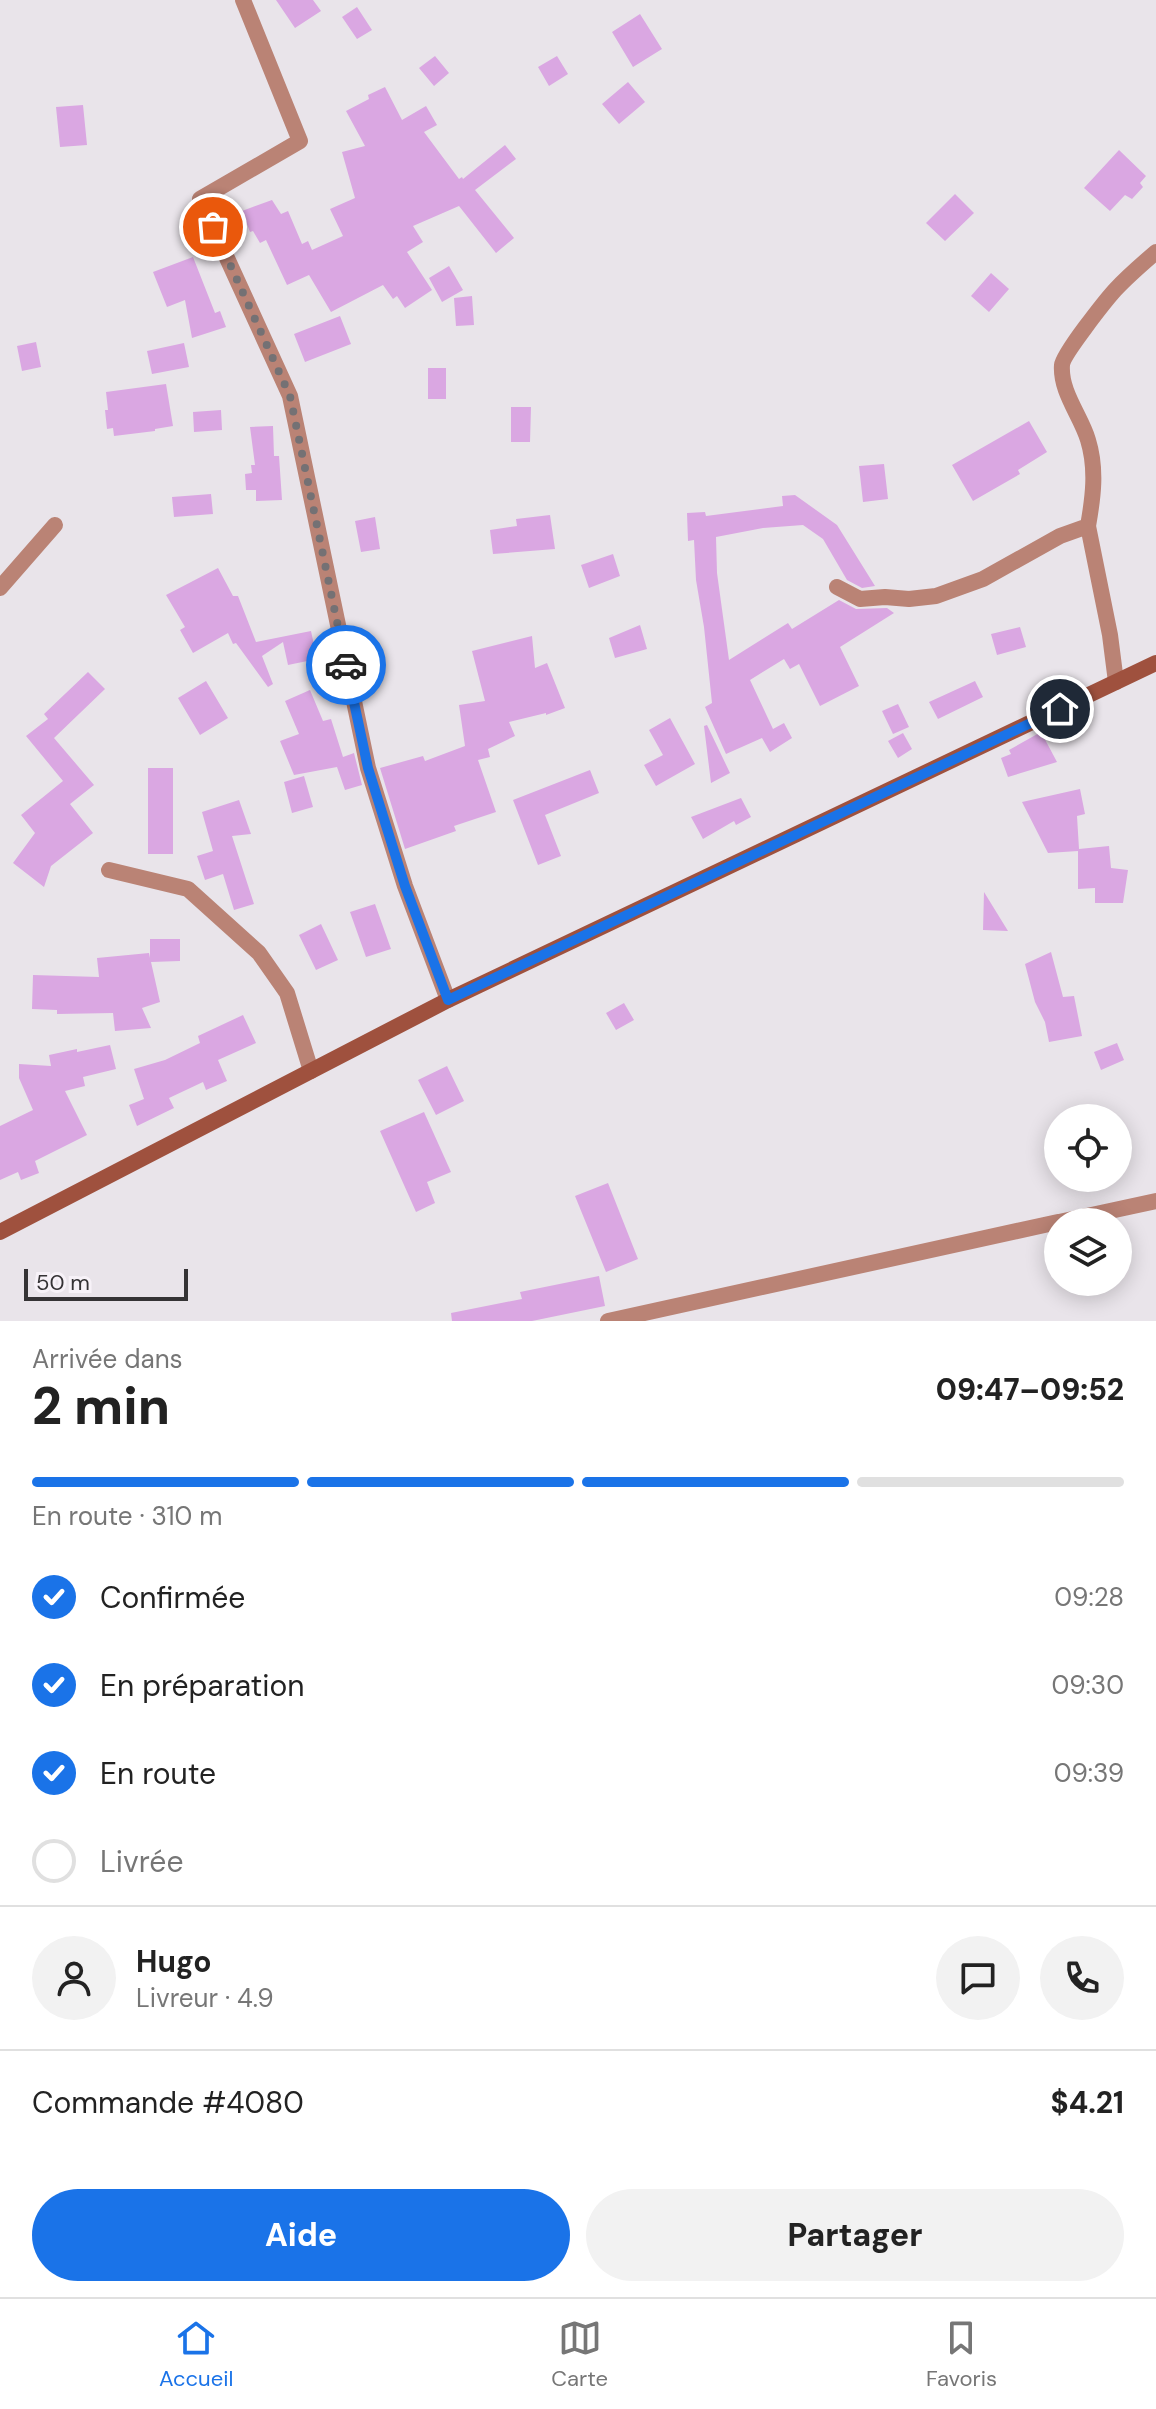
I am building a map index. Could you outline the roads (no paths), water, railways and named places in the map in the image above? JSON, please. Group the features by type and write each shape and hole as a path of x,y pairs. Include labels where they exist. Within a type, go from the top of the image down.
{"main road":[{"path":"0,1232 448,1000 1156,663"}],"street":[{"path":"243,0 300,141 200,199 290,396 368,768 405,886 448,1000"},
{"path":"1116,682 1088,526 1094,472 1089,441 1069,397 1061,362 1113,292 1156,252"},
{"path":"0,588 55,525"},
{"path":"837,587 860,599 936,596 983,579 1060,536 1088,526"},
{"path":"109,870 188,889 259,953 287,993 311,1071"},
{"path":"1124,1208 1156,1201"},
{"path":"608,1321 1044,1225"}]}
